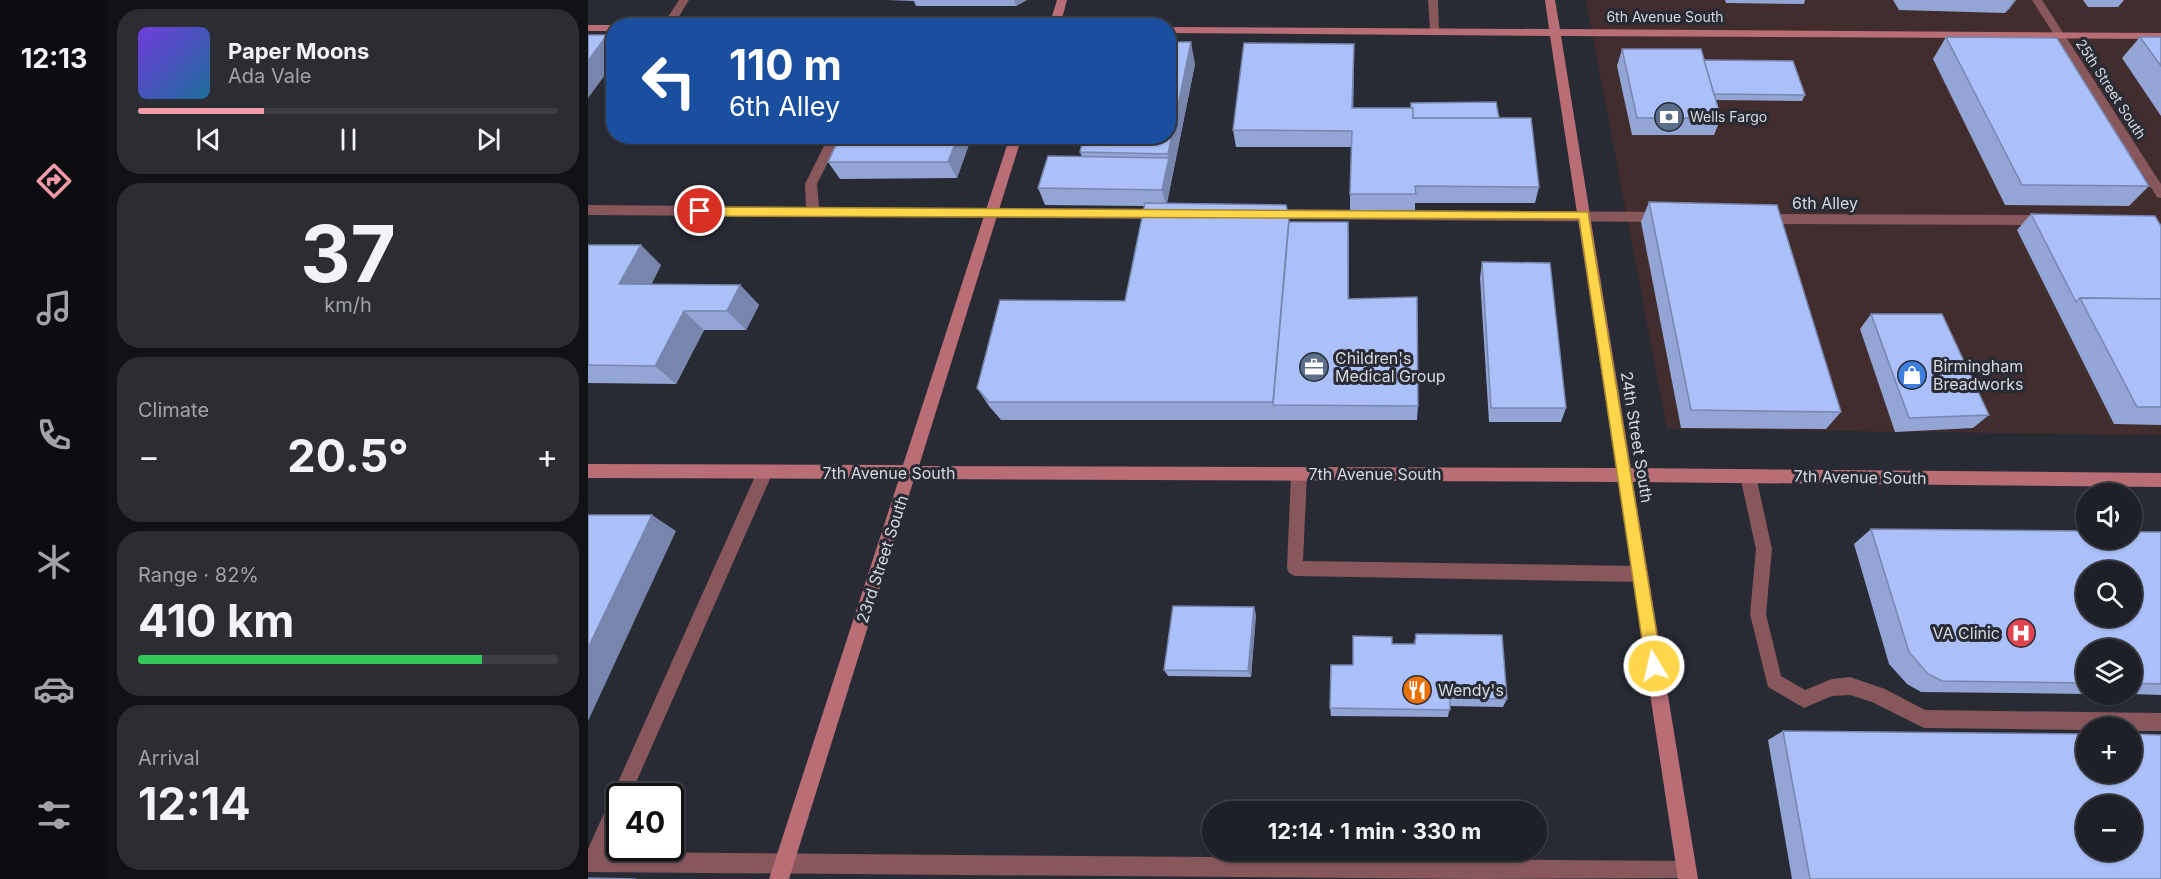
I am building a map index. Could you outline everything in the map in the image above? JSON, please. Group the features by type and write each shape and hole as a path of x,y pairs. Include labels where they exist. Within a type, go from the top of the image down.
{"street":[{"path":"672,18 684,0"},
{"path":"1056,18 1062,0"},
{"path":"1433,0 1435,31"},
{"name":"24th Street South","path":"1550,0 1687,875"},
{"name":"25th Street South","path":"2037,0 2161,194"},
{"path":"588,28 606,28"},
{"name":"6th Avenue South","path":"1176,30 2161,36"},
{"path":"813,212 812,184 831,144"},
{"name":"23rd Street South","path":"782,871 1014,144"},
{"path":"588,210 1176,214"},
{"path":"1260,214 1676,217"},
{"name":"6th Alley","path":"1745,218 2054,220"},
{"name":"7th Avenue South","path":"588,471 1624,475 2161,480"},
{"path":"627,783 765,472"},
{"path":"1299,474 1295,568 1640,574"},
{"path":"1748,476 1764,549 1758,614 1774,681 1804,699 1827,690 1849,686 1891,702 1924,719 2161,722"},
{"path":"606,828 590,862 782,871 1687,875"}],"shaded area":[{"path":"1586,0 2161,0 2161,435 1667,429"}],"building":[{"path":"588,35 606,35 606,36 588,61"},
{"path":"1946,37 2057,38 2149,186 2022,185"},
{"path":"2140,37 2161,37 2161,66"},
{"path":"1176,42 1191,42 1176,115"},
{"path":"1244,43 1354,44 1352,108 1413,108 1413,118 1531,118 1539,187 1415,186 1416,194 1350,194 1352,131 1233,130"},
{"name":"Wells Fargo","path":"1622,49 1701,49 1721,118 1637,118"},
{"path":"1704,60 1793,61 1805,95 1714,94"},
{"path":"1496,102 1499,118 1413,118 1413,108 1411,108 1411,103"},
{"path":"836,144 955,144 948,162 828,162"},
{"path":"1082,144 1170,144 1168,154 1080,152"},
{"path":"1048,156 1169,158 1162,190 1038,188"},
{"path":"1649,202 1777,205 1841,412 1691,410"},
{"path":"1145,203 1286,205 1289,218 1273,402 989,402 977,388 1000,300 1125,301"},
{"path":"2031,214 2155,216 2161,226 2161,299 2080,298 2076,302"},
{"path":"1289,222 1348,222 1348,299 1417,297 1418,406 1273,405"},
{"path":"588,245 641,245 619,284 740,285 727,311 684,311 655,366 588,365"},
{"path":"1482,262 1550,263 1566,408 1491,408"},
{"path":"2080,298 2161,299 2161,407 2137,407"},
{"name":"Birmingham Breadworks","path":"1871,314 1942,314 1989,415 1909,418"},
{"path":"588,515 652,515 588,648"},
{"name":"VA Clinic","path":"1871,529 2076,531 2076,549 2142,549 2142,532 2161,532 2161,684 2142,683 2142,639 2076,639 2076,683 1942,681 1928,674 1909,652"},
{"path":"1173,606 1254,607 1248,671 1164,670"},
{"name":"Wendy's","path":"1416,634 1502,635 1507,699 1450,698 1450,710 1330,708 1331,665 1353,665 1353,636 1392,637 1392,644 1415,644"},
{"path":"1783,731 2076,734 2076,783 2142,783 2142,734 2161,735 2161,879 1810,879"},
{"path":"588,878 636,879 588,879"}],"place":[{"name":"Wells Fargo","path":"1669,117"},
{"name":"Children's Medical Group","path":"1314,367"},
{"name":"Birmingham Breadworks","path":"1912,375"},
{"name":"VA Clinic","path":"2021,633"},
{"name":"Wendy's","path":"1417,690"}],"route":[{"path":"700,211 1584,215 1654,666"}]}
